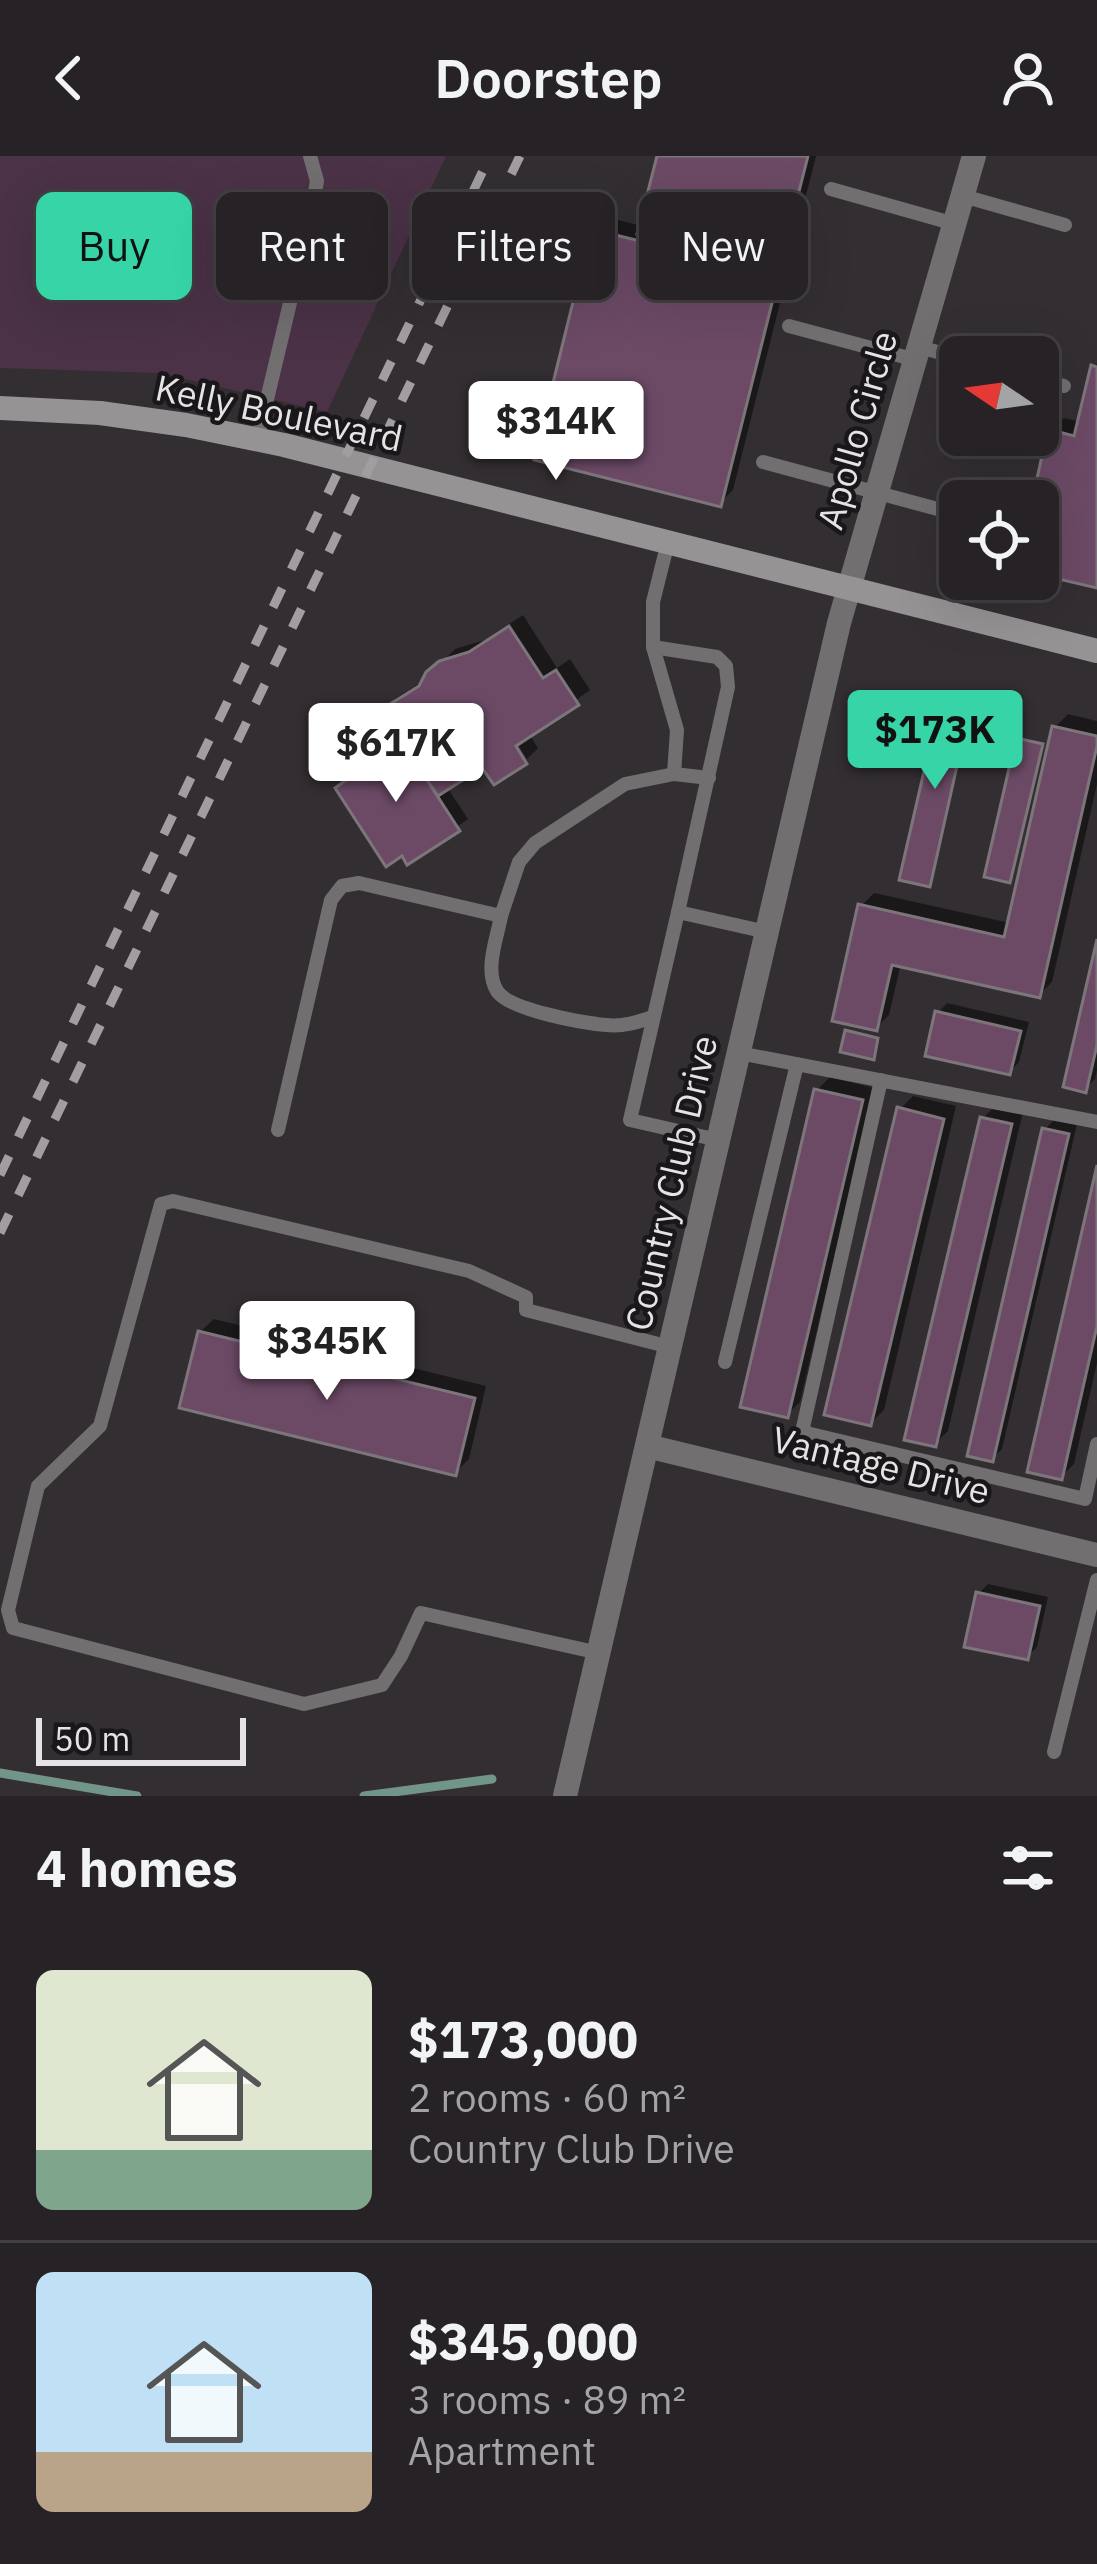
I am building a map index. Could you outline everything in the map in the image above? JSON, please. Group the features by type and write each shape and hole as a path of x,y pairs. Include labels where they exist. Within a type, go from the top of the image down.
{"street":[{"name":"Apollo Circle","path":"848,586 974,156"},
{"name":"Kelly Boulevard","path":"0,408 100,413 257,440 1097,651"},
{"name":"Country Club Drive","path":"565,1796 848,586"},
{"name":"Vantage Drive","path":"647,1446 1097,1555"}],"lane":[{"path":"257,440 317,181 310,156"},
{"path":"831,189 955,224"},
{"path":"963,196 1065,224"},
{"path":"789,326 939,356"},
{"path":"1059,385 1064,386"},
{"path":"763,462 939,509"},
{"path":"668,542 653,602 653,646 677,730 674,774"},
{"path":"653,646 717,657 726,666 728,686 630,1120 718,1140"},
{"path":"653,1017 607,1025 517,1007 498,993 490,969 501,916 519,862 535,843 625,784 674,774 709,778"},
{"path":"278,1130 331,900 342,886 359,883 501,916"},
{"path":"678,912 767,932"},
{"path":"739,1053 1097,1122"},
{"path":"725,1362 797,1064"},
{"path":"881,1080 802,1432 1085,1499 1097,1444"},
{"path":"598,1652 421,1613 382,1685 304,1705 13,1628 8,1610 38,1486 100,1426 161,1204 173,1202 469,1271 526,1297 526,1310 670,1347"},
{"path":"1054,1752 1097,1580"}],"shaded area":[{"path":"0,156 446,156 429,192 412,192 412,229 388,281 388,192 216,192 216,300 379,300 327,412 159,373 0,368"}],"building":[{"path":"657,156 808,156 799,192 648,192"},
{"path":"615,235 639,241 639,300 773,300 721,507 534,460 573,300 615,300"},
{"path":"1091,365 1097,367 1097,588 1059,579 1059,480 1037,480 1042,456 1059,456 1059,432 1074,436"},
{"path":"509,626 543,678 556,670 579,705 516,746 527,764 494,785 482,768 438,796 379,711 419,686 439,661 469,652"},
{"path":"941,697 971,703 930,887 899,880"},
{"path":"1052,726 1097,736 1097,746 1040,998 892,965 877,1031 832,1021 858,904 1004,937"},
{"path":"1016,738 1043,744 1010,883 984,877"},
{"path":"381,742 388,753 403,743 460,831 407,865 402,856 386,867 335,788 355,774 348,763"},
{"path":"1097,939 1097,1045 1086,1093 1063,1087"},
{"path":"935,1011 1021,1031 1010,1075 925,1056"},
{"path":"845,1030 878,1038 874,1060 840,1052"},
{"path":"814,1089 863,1100 788,1418 740,1407"},
{"path":"897,1107 944,1119 871,1426 824,1415"},
{"path":"980,1117 1012,1124 936,1447 904,1440"},
{"path":"1042,1128 1069,1134 993,1462 967,1456"},
{"path":"1097,1165 1097,1326 1062,1480 1027,1472"},
{"path":"198,1331 475,1398 456,1476 179,1408"},
{"path":"976,1592 1040,1606 1028,1660 964,1647"}],"waterway":[{"path":"0,1773 137,1796"},
{"path":"364,1796 492,1779"}],"railway":[{"path":"0,1175 490,156"},
{"path":"0,1233 520,156"}]}
